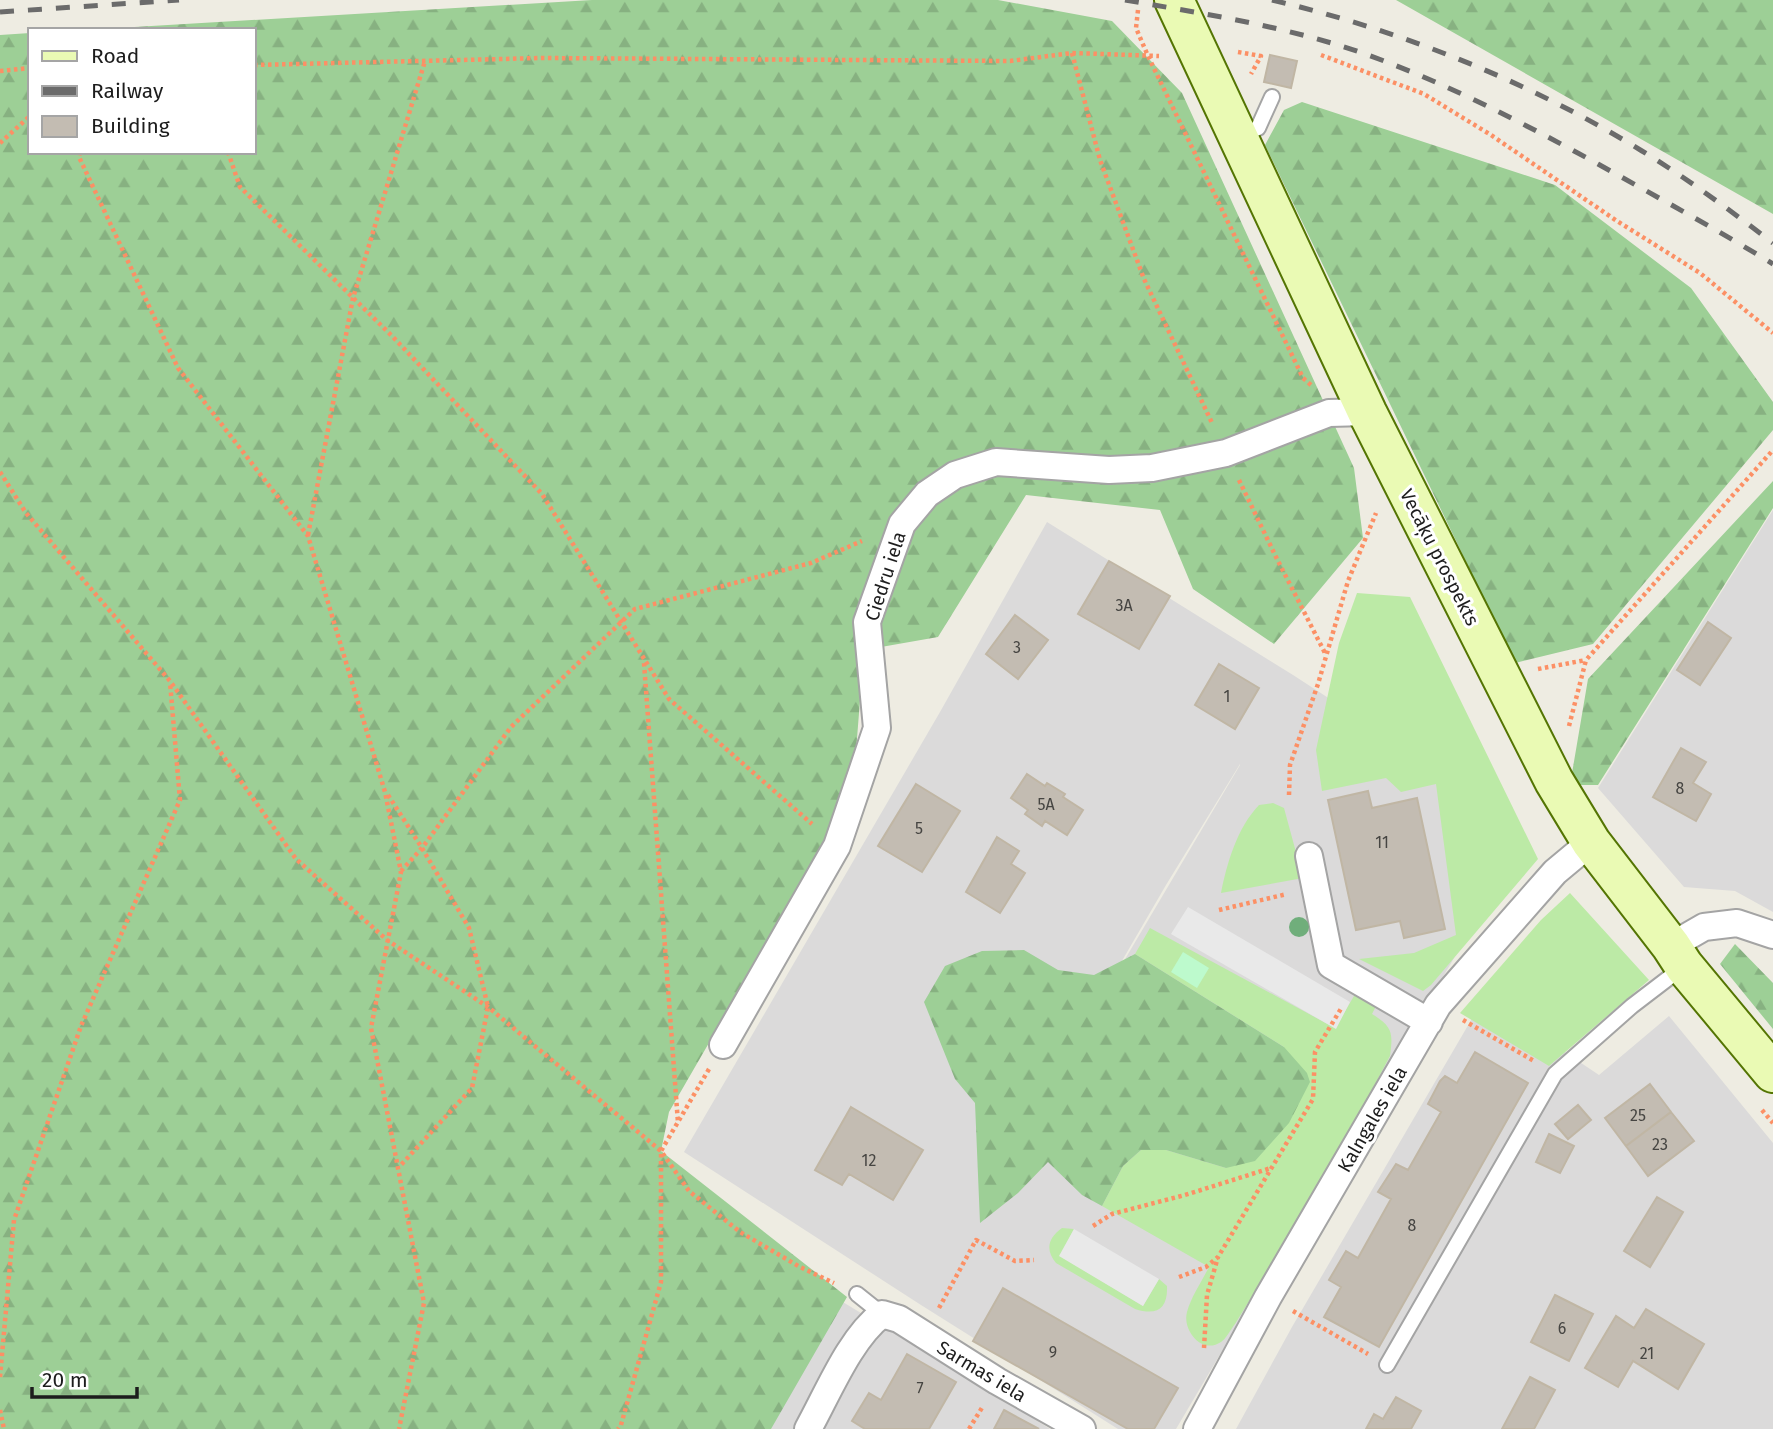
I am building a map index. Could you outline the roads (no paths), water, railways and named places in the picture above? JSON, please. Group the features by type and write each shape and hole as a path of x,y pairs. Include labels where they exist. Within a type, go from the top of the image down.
{"main road":[{"name":"Vecāķu prospekts","path":"1156,1 1196,48 1238,137 1356,412 1501,676 1554,781 1591,842 1678,956 1773,1073"}],"street":[{"name":"Ciedru iela","path":"723,1045 837,846 877,728 867,622 902,524 927,494 955,475 996,462 1109,470 1152,468 1226,453 1329,414 1356,412"},
{"name":"Kalngales iela","path":"1197,1429 1268,1297 1434,1013 1555,872 1591,842"},
{"path":"1309,856 1331,965 1358,981 1434,1013"},
{"path":"1678,956 1704,927 1737,923 1773,935"},
{"path":"808,1429 857,1340 867,1325 882,1314"},
{"name":"Sarmas iela","path":"882,1314 899,1319 997,1381 1082,1429"}],"lane":[{"path":"1238,137 1258,128 1272,97"},
{"path":"1387,1364 1555,1074 1632,1006 1678,956"},
{"path":"857,1294 882,1314"}],"railway":[{"path":"0,12 179,0"},
{"path":"1125,0 1278,29 1338,45 1398,66 1456,91 1542,134 1773,264"},
{"path":"1272,0 1416,43 1554,102 1659,162 1773,243"}]}
